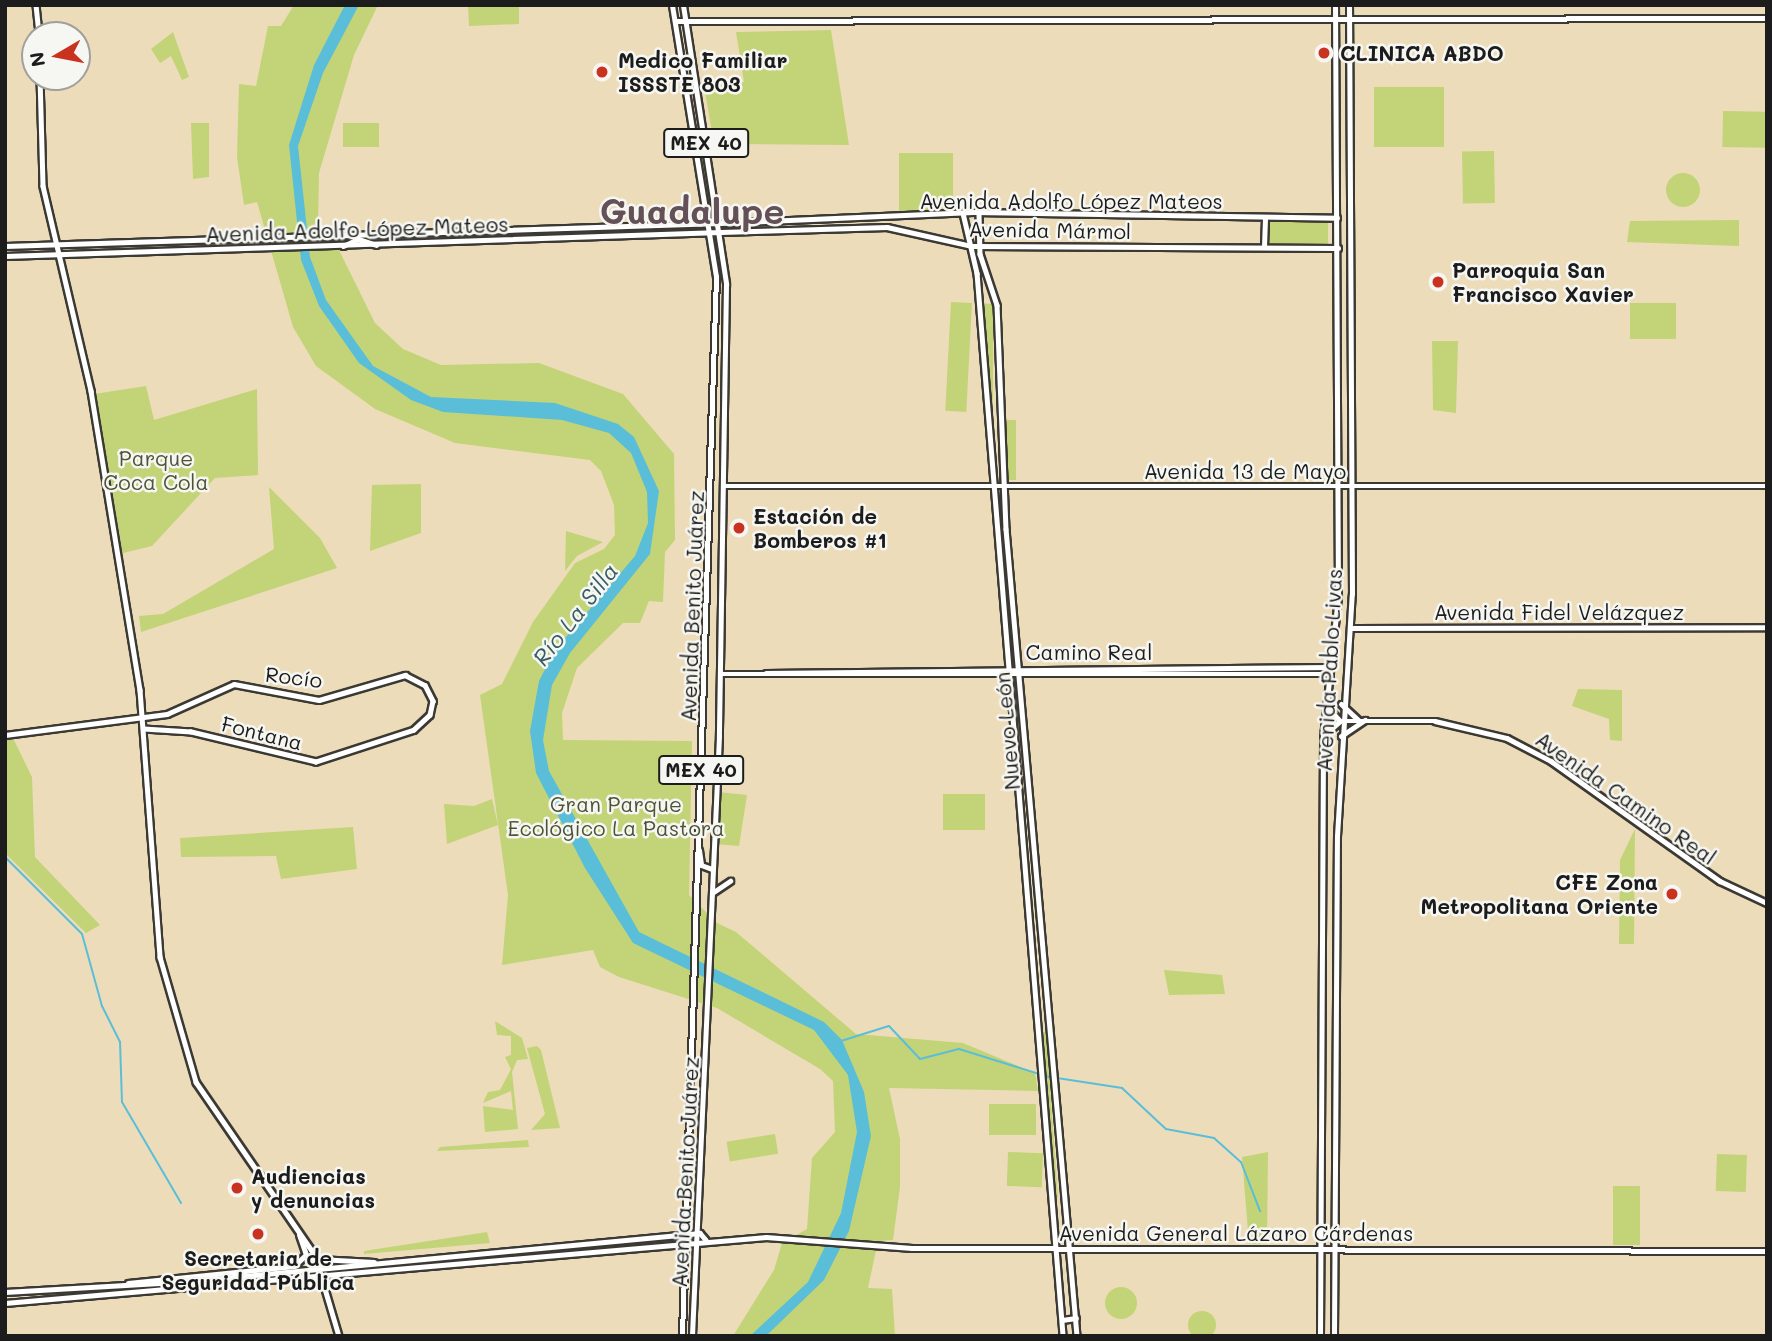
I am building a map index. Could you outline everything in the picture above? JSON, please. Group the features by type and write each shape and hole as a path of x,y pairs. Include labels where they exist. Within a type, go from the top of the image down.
{"main road":[{"name":"Avenida Benito Juárez","path":"672,5 713,247 711,528 696,822 687,1235 690,1242 682,1336"},
{"name":"Avenida Benito Juárez","path":"683,5 724,247 720,674 710,896 710,996 700,1233 703,1241 692,1336"},
{"name":"Avenida Pablo Livas","path":"1320,1336 1323,737 1330,671 1338,487 1339,248 1335,5"},
{"name":"Avenida Pablo Livas","path":"1334,1336 1339,739 1340,702 1351,628 1349,5"},
{"path":"675,21 1767,18"},
{"name":"Avenida Adolfo López Mateos","path":"5,246 720,223"},
{"path":"618,226 618,236"},
{"name":"Avenida Adolfo López Mateos","path":"5,256 722,232"},
{"path":"713,247 724,247"},
{"path":"711,528 722,528"},
{"path":"1339,739 1362,720 1340,702"},
{"path":"1323,737 1340,721 1326,706"},
{"path":"696,822 700,863 712,869"},
{"path":"710,896 730,881"}],"street":[{"path":"40,91 41,175 91,391 143,717 154,923 176,1022 204,1098 317,1258 339,1336"},
{"name":"Avenida Adolfo López Mateos","path":"720,223 963,213 1338,218"},
{"name":"Nuevo León","path":"963,213 972,246 1063,1336"},
{"name":"Nuevo León","path":"979,214 979,246 997,308 1003,487 1077,1336"},
{"path":"858,218 865,228"},
{"path":"1264,247 1265,218"},
{"name":"Avenida Mármol","path":"722,232 893,227 972,246 1339,248"},
{"name":"Avenida 13 de Mayo","path":"723,486 1767,486"},
{"name":"Avenida Fidel Velázquez","path":"1351,628 1767,627"},
{"name":"Camino Real","path":"1008,672 1018,668 1330,671"},
{"name":"Camino Real","path":"720,674 1008,672 1018,675 1330,671"},
{"name":"Rocío","path":"5,734 143,717 234,684 318,700 405,675 425,685 433,701"},
{"name":"Fontana","path":"144,729 191,732 316,762 414,730 430,715 433,701"},
{"name":"Avenida Camino Real","path":"1340,721 1466,725 1524,746 1720,881 1767,903"},
{"path":"1053,1201 1066,1200"},
{"path":"126,1283 257,1269 304,1259 291,1219"},
{"name":"Avenida General Lázaro Cárdenas","path":"5,1292 323,1272 700,1233"},
{"name":"Avenida General Lázaro Cárdenas","path":"5,1303 323,1272 703,1241 813,1238 873,1245 1056,1248 1767,1251"},
{"path":"552,1254 569,1247"},
{"path":"317,1258 384,1264"},
{"path":"257,1269 266,1274"},
{"path":"218,1273 224,1278"},
{"path":"100,1285 102,1295"},
{"path":"65,1287 67,1299"},
{"path":"1060,1309 1075,1308"},
{"path":"1062,1320 1076,1318"}],"green space":[{"name":"Gran Parque Ecológico La Pastora","path":"294,5 378,5 354,55 319,173 318,225 320,243 335,242 375,323 403,349 441,365 539,363 623,394 674,454 675,540 665,552 663,602 649,601 640,623 623,623 577,668 562,713 563,740 692,741 689,895 717,923 736,932 856,1034 963,1043 1035,1073 1038,1091 889,1088 900,1139 900,1187 893,1240 878,1241 868,1288 892,1289 895,1336 733,1336 774,1270 782,1243 807,1229 812,1158 835,1132 833,1081 820,1069 717,1008 619,977 600,967 593,950 502,965 508,895 480,695 502,684 533,622 575,563 604,549 615,535 614,505 601,471 590,460 455,443 375,409 316,366 293,327 257,202 244,205 237,157 239,84 256,86 268,26 281,26"},
{"path":"468,5 519,6 519,24 469,26"},
{"path":"831,30 849,145 714,144 704,86 744,82 736,32"},
{"path":"173,32 189,77 182,80 171,56 160,63 151,49"},
{"path":"1374,87 1444,87 1444,147 1374,147"},
{"path":"1723,111 1767,112 1766,148 1722,147"},
{"path":"191,123 209,123 209,177 193,179"},
{"path":"343,123 379,123 379,147 343,147"},
{"path":"1494,151 1495,203 1463,204 1462,152"},
{"path":"899,153 953,153 953,212 899,212"},
{"path":"1683,173 1695,178 1700,190 1695,202 1683,207 1671,202 1666,190 1671,178"},
{"path":"1267,220 1328,220 1328,244 1267,244"},
{"path":"1739,220 1739,246 1627,242 1630,221"},
{"path":"951,302 972,303 966,412 945,411"},
{"path":"977,303 993,304 993,412 985,411"},
{"path":"1630,303 1676,303 1676,339 1630,339"},
{"path":"1432,341 1458,341 1456,413 1433,410"},
{"name":"Parque Coca Cola","path":"146,386 154,420 257,389 258,475 215,478 152,546 119,554 94,394"},
{"path":"1002,420 1016,420 1016,480 1008,480"},
{"path":"421,484 421,533 370,551 372,485"},
{"path":"269,487 320,538 337,568 141,632 139,616 163,614 274,549"},
{"path":"566,531 603,542 577,556 565,571"},
{"path":"1578,689 1622,690 1622,741 1610,740 1609,719 1572,706"},
{"path":"11,734 32,777 35,857 100,925 86,933 5,853 5,735"},
{"path":"718,792 747,795 739,846 715,844"},
{"path":"943,794 985,794 985,830 943,830"},
{"path":"492,799 498,825 447,844 444,804 474,806"},
{"path":"353,827 357,869 281,879 276,856 181,857 180,838"},
{"path":"1635,829 1634,944 1619,944 1620,860"},
{"path":"1164,970 1222,975 1225,994 1169,995"},
{"path":"495,1021 522,1038 528,1059 517,1060 512,1072 518,1129 485,1132 483,1106 513,1110 511,1091 483,1103 488,1092 500,1090 511,1069 505,1057 511,1055 511,1036 497,1035"},
{"path":"1041,1032 1046,1032 1058,1197 1054,1197"},
{"path":"537,1046 541,1050 560,1128 531,1130 545,1114 527,1048"},
{"path":"989,1104 1036,1104 1036,1135 989,1135"},
{"path":"775,1134 778,1154 730,1161 727,1142"},
{"path":"528,1140 529,1147 437,1151 440,1147"},
{"path":"1008,1152 1043,1153 1042,1187 1007,1186"},
{"path":"1268,1152 1267,1244 1249,1244 1242,1157"},
{"path":"1717,1154 1747,1155 1746,1192 1716,1191"},
{"path":"1613,1186 1640,1186 1640,1245 1613,1245"},
{"path":"487,1232 490,1243 364,1254 364,1251"},
{"path":"1121,1287 1132,1292 1137,1303 1132,1314 1121,1319 1110,1314 1105,1303 1110,1292"},
{"path":"1202,1311 1212,1315 1216,1325 1212,1335 1202,1339 1192,1335 1188,1325 1192,1315"}],"water":[{"path":"345,5 359,5 323,73 298,146 310,257 326,300 373,366 431,397 555,403 618,424 634,437 659,491 650,554 570,653 552,685 543,740 549,771 639,932 824,1022 842,1040 864,1092 871,1136 849,1231 824,1280 766,1336 750,1336 808,1282 841,1213 857,1132 848,1075 814,1030 633,943 585,868 536,773 530,731 539,681 555,650 635,556 648,523 647,492 631,453 609,433 562,420 443,412 411,400 359,363 319,306 301,260 289,145 314,65"}],"waterway":[{"path":"5,857 82,934 102,1006 120,1042 122,1102 181,1203"},
{"path":"841,1041 889,1026 920,1059 959,1049 1049,1077"},
{"path":"1057,1078 1122,1088 1166,1129 1214,1138 1241,1162 1260,1211"}],"place":[{"name":"CLINICA ABDO","path":"1324,53"},
{"name":"Medico Familiar ISSSTE 803","path":"602,72"},
{"name":"Parroquia San Francisco Xavier","path":"1438,282"},
{"name":"Estación de Bomberos #1","path":"739,528"},
{"name":"CFE Zona Metropolitana Oriente","path":"1672,894"},
{"name":"Audiencias y denuncias","path":"237,1188"},
{"name":"Secretaria de Seguridad Pública","path":"258,1234"}],"district":[{"name":"Guadalupe","path":"692,210"}],"water label":[{"name":"Río La Silla","path":"575,614"}]}
